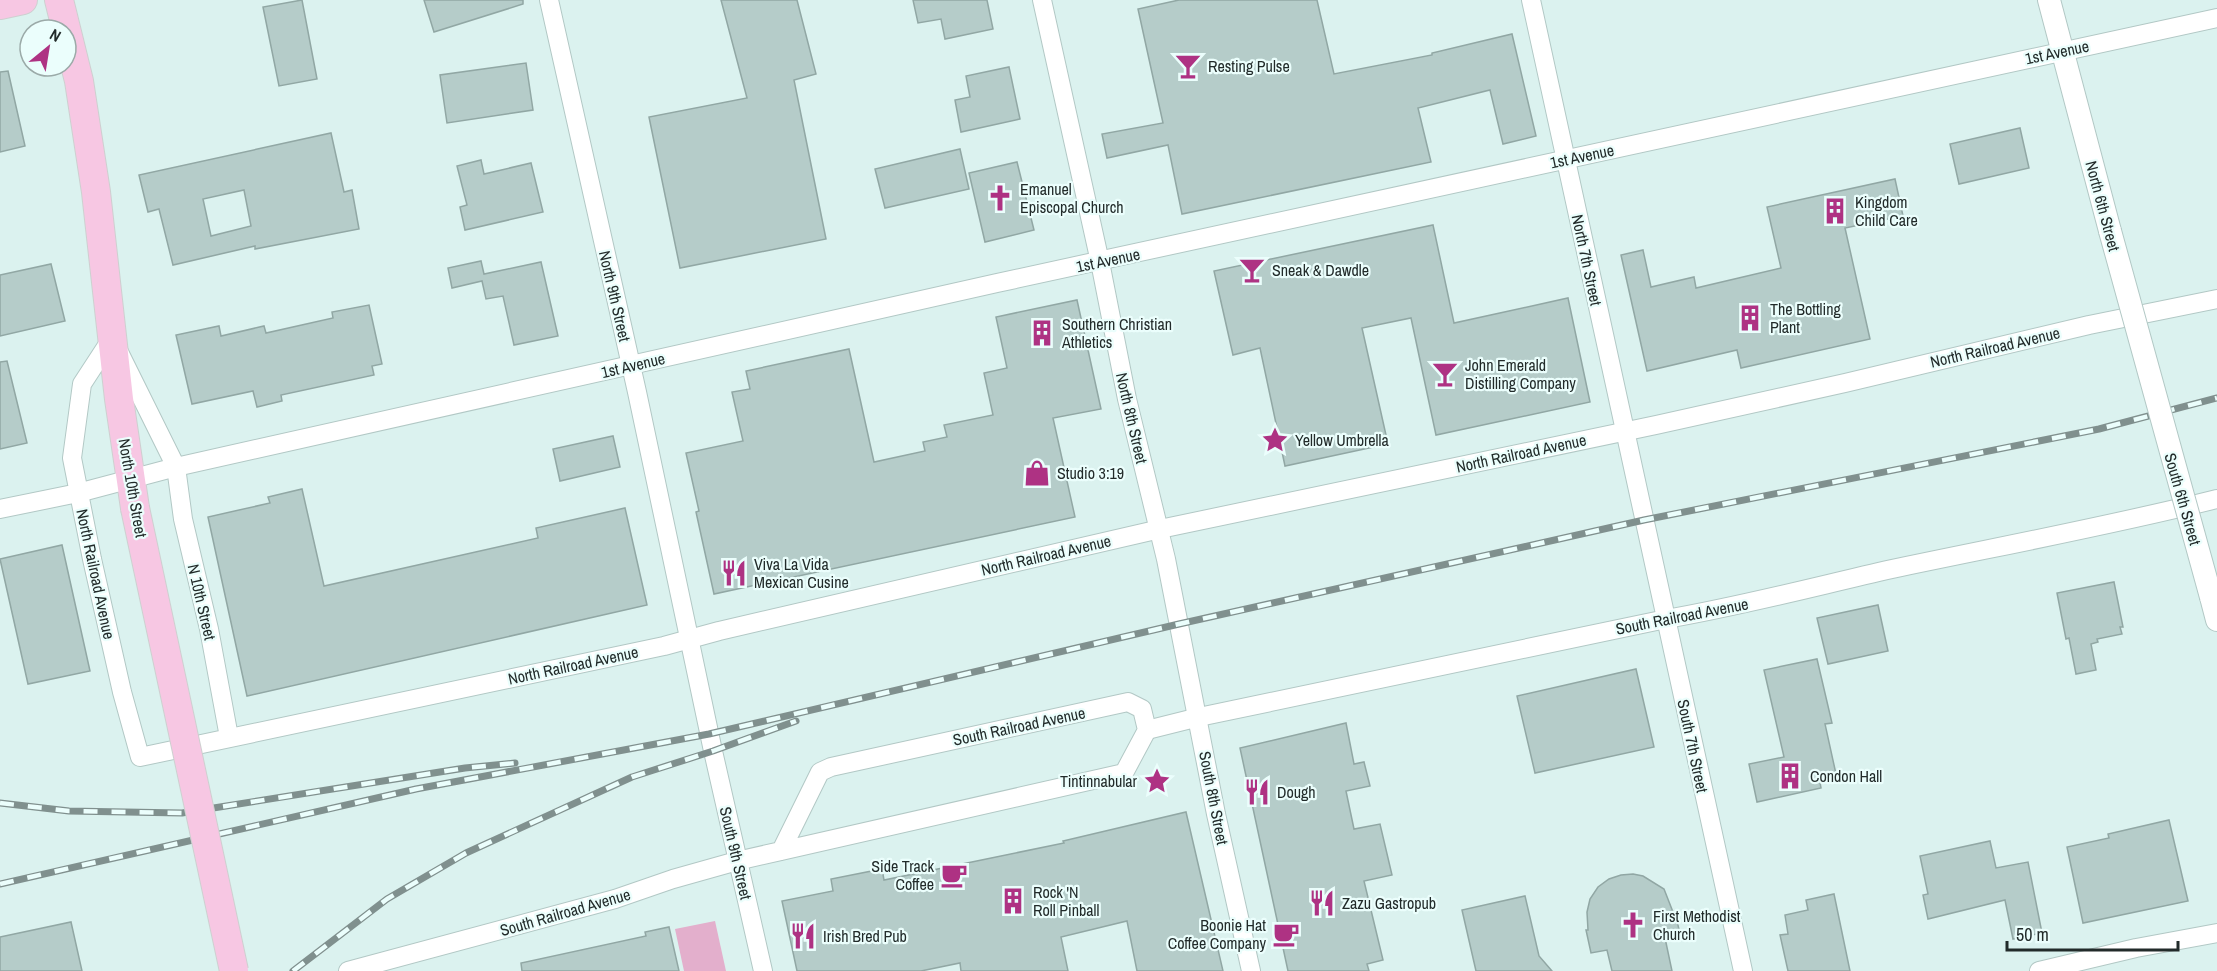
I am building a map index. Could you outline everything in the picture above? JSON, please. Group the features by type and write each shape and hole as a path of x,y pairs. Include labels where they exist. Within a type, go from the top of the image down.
{"main road":[{"path":"0,5 23,0"},
{"name":"North 10th Street","path":"59,0 79,81 96,192 112,338 135,508 234,971"}],"street":[{"name":"North 9th Street","path":"549,0 631,366 709,734"},
{"name":"North 8th Street","path":"1042,0 1100,262 1127,399 1160,529 1179,624"},
{"name":"North 7th Street","path":"1531,0 1644,520"},
{"name":"North 6th Street","path":"2049,0 2158,412"},
{"name":"1st Avenue","path":"0,509 78,493 176,467 985,285 1100,262 2217,18"},
{"name":"North Railroad Avenue","path":"112,338 82,384 72,458 122,692 140,757 690,640 718,631 1160,529 1626,431 1845,383 2089,325 2217,299"},
{"name":"N 10th Street","path":"112,338 176,467 183,519 209,629 229,737"},
{"name":"South 6th Street","path":"2158,412 2217,620"},
{"name":"South Railroad Avenue","path":"1147,730 1198,717 1666,619 1725,609 1890,570 2133,520 2217,499"},
{"name":"South 7th Street","path":"1644,520 1743,971"},
{"name":"South 8th Street","path":"1179,624 1216,814 1251,971"},
{"name":"South Railroad Avenue","path":"348,971 615,899 673,879 737,861 782,851 1124,773 1147,730 1142,709 1128,702 831,767 820,772 782,851"},
{"name":"South 9th Street","path":"709,734 764,971"},
{"path":"2038,971 2136,948 2217,933"}],"shaded area":[{"path":"715,921 726,971 684,971 675,929"}],"building":[{"path":"302,0 317,79 279,86 263,7"},
{"path":"424,0 523,0 523,4 434,32"},
{"path":"721,0 797,0 816,74 794,80 826,239 680,268 649,117 747,98"},
{"path":"913,0 987,0 993,29 945,39 941,19 918,23"},
{"path":"1179,0 1317,0 1334,74 1432,55 1432,53 1512,34 1536,136 1503,144 1490,90 1418,108 1431,162 1182,214 1168,145 1107,158 1102,134 1163,123 1138,9"},
{"path":"526,63 533,110 447,123 440,75"},
{"path":"1009,67 1020,119 961,132 955,100 970,97 966,76"},
{"path":"8,71 25,146 0,152 0,72"},
{"path":"2020,128 2029,168 1959,184 1950,144"},
{"path":"331,133 344,192 352,190 359,229 255,249 255,246 173,265 159,209 148,212 139,175","holes":["244,190 251,226 211,236 203,199"]},
{"path":"960,149 969,189 885,208 875,169"},
{"path":"481,160 484,174 531,163 543,212 465,230 460,207 467,205 457,166"},
{"path":"1017,162 1034,230 985,242 969,173"},
{"name":"The Bottling Plant","path":"1895,179 1903,216 1845,228 1870,339 1741,368 1737,350 1647,371 1621,255 1643,250 1651,287 1694,277 1696,288 1781,268 1767,207"},
{"path":"1433,225 1454,323 1568,298 1590,402 1436,435 1411,318 1362,328 1388,444 1285,466 1260,348 1233,355 1214,271"},
{"path":"481,261 484,274 541,262 558,336 514,345 503,296 486,299 482,281 452,288 448,268"},
{"path":"51,264 65,321 0,336 0,275"},
{"path":"1077,300 1101,409 1053,418 1075,517 714,594 686,453 743,441 732,392 750,389 746,371 849,349 874,462 925,451 923,442 947,437 944,425 993,415 984,373 1007,368 996,317"},
{"path":"369,305 382,364 372,366 374,375 281,395 282,401 257,407 253,391 192,404 176,335 219,326 221,336 264,326 266,333 333,318 332,312"},
{"path":"7,361 27,443 0,449 0,362"},
{"path":"613,436 620,467 560,481 553,449"},
{"path":"302,489 324,586 538,538 536,528 625,508 647,605 247,696 208,517 270,503 268,497"},
{"path":"62,545 90,671 28,684 0,559"},
{"path":"2114,582 2123,627 2120,627 2122,634 2097,639 2098,642 2091,644 2096,670 2076,674 2057,593"},
{"path":"1878,605 1888,651 1828,664 1817,618"},
{"path":"1817,659 1832,723 1825,724 1836,774 1819,777 1821,788 1757,802 1749,764 1784,757 1764,670"},
{"path":"1636,669 1654,747 1535,773 1517,696"},
{"path":"1346,723 1354,764 1364,762 1370,786 1346,791 1354,829 1380,824 1392,875 1364,881 1383,960 1367,964 1369,971 1288,971 1240,748"},
{"path":"1186,812 1223,971 1137,971 1127,921 1061,937 1068,971 961,971 960,963 921,971 797,971 782,901 833,891 831,879 882,869 884,880 1064,843 1063,841"},
{"path":"2169,820 2188,901 2083,923 2067,847 2109,838 2108,834"},
{"path":"1990,841 1996,868 2028,862 2042,933 2013,939 2005,900 1928,919 1923,895 1928,894 1920,856"},
{"name":"First Methodist Church","path":"1633,874 1643,876 1664,889 1673,912 1675,912 1680,934 1665,938 1672,971 1612,971 1607,950 1591,953 1586,930 1588,930 1587,912 1590,899 1598,887 1609,879"},
{"path":"1834,894 1850,971 1788,971 1780,935 1788,934 1785,915 1808,910 1806,900"},
{"path":"1525,896 1539,956 1552,971 1476,971 1462,910"},
{"path":"71,922 82,971 0,971 0,937"},
{"path":"669,927 679,971 522,971 521,963 646,936 645,932"}],"railway":[{"path":"0,884 416,789 709,734 1179,624 1644,520 2099,429 2217,398"},
{"path":"293,971 387,899 466,853 632,777 796,721"},
{"path":"0,803 69,811 182,813 465,768 515,763"}],"place":[{"name":"Resting Pulse","path":"1188,66"},
{"name":"Emanuel Episcopal Church","path":"1000,198"},
{"name":"Kingdom Child Care","path":"1835,211"},
{"name":"Sneak & Dawdle","path":"1252,270"},
{"name":"The Bottling Plant","path":"1750,318"},
{"name":"Southern Christian Athletics","path":"1042,333"},
{"name":"John Emerald Distilling Company","path":"1445,374"},
{"name":"Yellow Umbrella","path":"1275,440"},
{"name":"Studio 3:19","path":"1037,473"},
{"name":"Viva La Vida Mexican Cusine","path":"734,573"},
{"name":"Condon Hall","path":"1790,776"},
{"name":"Tintinnabular","path":"1157,781"},
{"name":"Dough","path":"1257,792"},
{"name":"Side Track Coffee","path":"954,875"},
{"name":"Rock 'N Roll Pinball","path":"1013,901"},
{"name":"Zazu Gastropub","path":"1322,903"},
{"name":"First Methodist Church","path":"1633,925"},
{"name":"Boonie Hat Coffee Company","path":"1286,934"},
{"name":"Irish Bred Pub","path":"803,936"}]}
